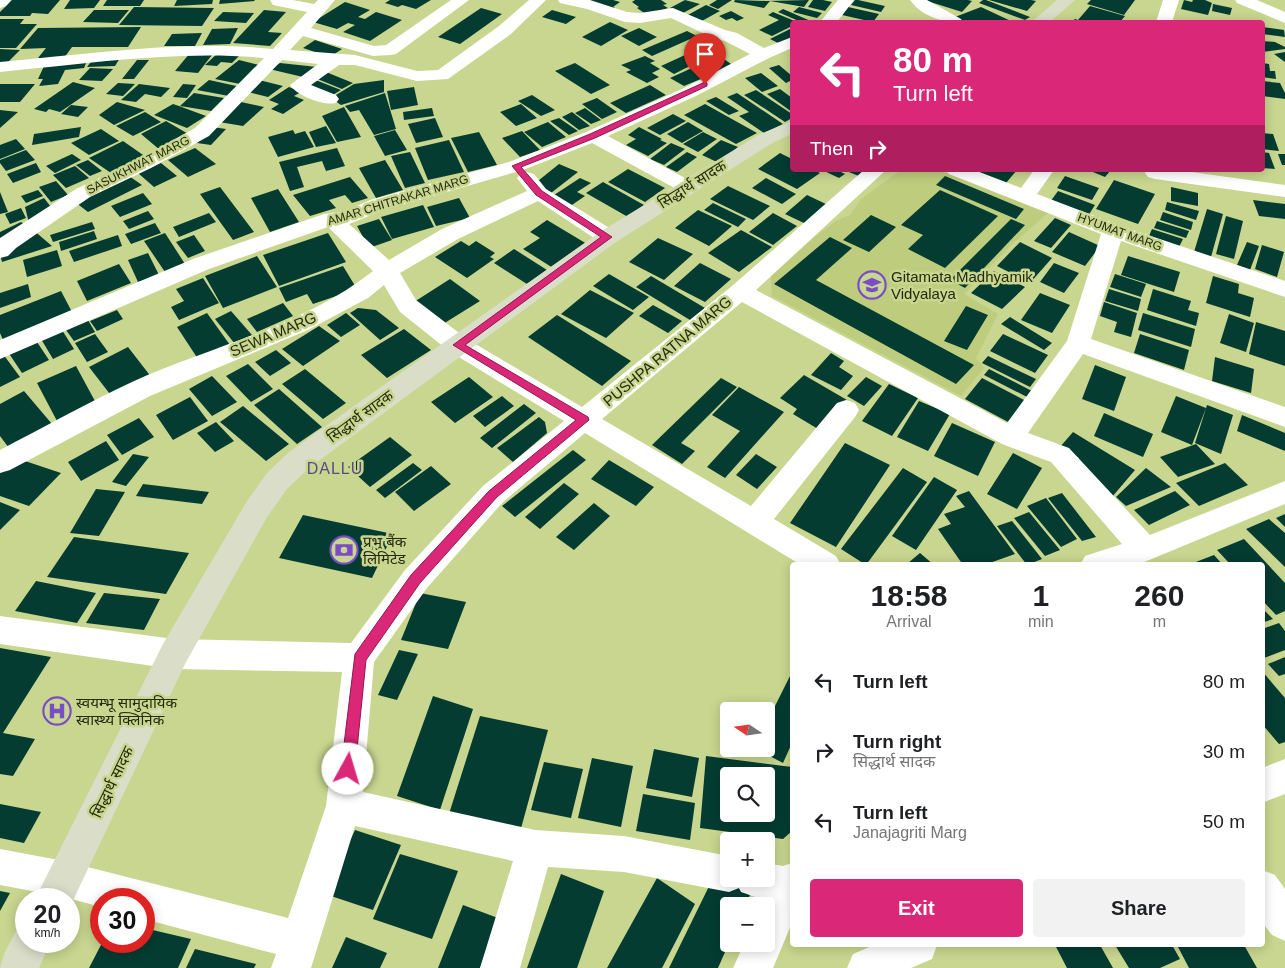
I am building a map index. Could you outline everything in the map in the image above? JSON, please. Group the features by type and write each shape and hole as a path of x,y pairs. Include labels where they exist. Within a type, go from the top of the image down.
{"street":[{"path":"0,3 3,0"},
{"path":"278,0 279,2 323,5"},
{"path":"300,30 373,51 390,50 461,0"},
{"path":"0,67 187,50 233,50 276,56 355,60 417,76 442,76 505,30 538,0"},
{"path":"566,0 592,5 625,17 640,18 673,13 719,34 731,37 763,54"},
{"path":"830,20 837,14 846,0"},
{"path":"918,0 923,5 951,20"},
{"path":"1044,20 1060,8 1067,0"},
{"path":"1165,20 1171,0"},
{"path":"1243,0 1285,18"},
{"name":"SASUKHWAT MARG","path":"0,251 16,237 83,193 144,164 202,132 323,5"},
{"name":"AMAR CHITRAKAR MARG","path":"0,350 201,264 331,220 350,217 377,205 516,166 593,136 690,92 763,54 790,43"},
{"path":"330,99 299,85 335,60"},
{"name":"सिद्धार्थ सादक","path":"59,888 174,654 257,509 277,481 299,460 608,237 767,138 790,128"},
{"path":"593,136 687,187"},
{"path":"516,166 539,193 608,237"},
{"name":"PUSHPA RATNA MARG","path":"359,658 416,579 493,494 740,291 874,172"},
{"name":"HYUMAT MARG","path":"961,172 1113,231 1285,289"},
{"path":"1025,197 1043,172"},
{"path":"1155,173 1231,177 1285,191"},
{"name":"SEWA MARG","path":"0,462 141,389 300,324 360,293 387,271 450,234 539,193"},
{"path":"331,220 387,271 408,306 458,345 821,562"},
{"path":"1011,437 1078,343 1113,231"},
{"path":"740,291 1011,437 1060,455 1145,550"},
{"path":"1078,343 1285,417"},
{"path":"755,522 846,410"},
{"path":"1105,562 1145,550 1285,492"},
{"path":"0,630 174,654 359,658 344,806 296,954 155,904"},
{"path":"1265,785 1285,776"},
{"path":"344,806 534,848 624,854 720,872"},
{"path":"500,968 534,848"},
{"path":"0,867 56,888"},
{"path":"775,881 790,883"},
{"path":"775,919 790,885"},
{"path":"1265,892 1285,922"},
{"path":"868,968 914,947"},
{"path":"753,968 760,952"},
{"path":"18,968 26,953"}],"shaded area":[{"name":"Gitamata Madhyamik Vidyalaya","path":"898,172 941,172 982,185 1049,212 1008,248 964,294 998,314 976,358 984,368 961,396 772,296 771,276 816,236 836,221 850,215 861,199"}],"building":[{"path":"12,0 60,0 48,14 32,13 30,16 0,16 0,12"},
{"path":"70,0 100,0 94,8 64,9"},
{"path":"107,0 144,0 140,6 103,6"},
{"path":"177,0 213,0 212,4 174,6"},
{"path":"220,0 254,0 255,1 219,4"},
{"path":"390,0 431,0 416,9 385,3"},
{"path":"580,0 613,0 620,2 613,7 615,8 613,10"},
{"path":"635,0 661,0 667,4 663,5 668,8 647,15 632,2"},
{"path":"685,0 700,4 683,13 670,8"},
{"path":"717,0 732,0 718,9 709,5"},
{"path":"735,0 809,0 804,7 770,1 764,8 734,2"},
{"path":"813,0 832,2 825,11 808,7"},
{"path":"855,0 885,6 881,12 851,5"},
{"path":"924,0 968,0 972,1 962,12"},
{"path":"983,0 1030,17 1025,20 979,3"},
{"path":"989,0 1031,0 1036,1 1027,11"},
{"path":"1091,0 1135,0 1124,15 1087,4"},
{"path":"1184,0 1192,2 1193,0 1205,0 1212,3 1208,15 1181,9"},
{"path":"345,2 370,10 358,17 365,19 376,12 402,20 370,41 343,32 355,25 348,23 337,29 313,22"},
{"path":"1213,4 1232,8 1230,15 1212,11"},
{"path":"706,5 720,11 700,22 686,16"},
{"path":"1090,6 1125,16 1122,20 1078,20"},
{"path":"134,7 214,8 202,26 119,25"},
{"path":"799,7 822,13 817,18 793,12"},
{"path":"848,7 879,14 874,20 864,20 842,15"},
{"path":"981,7 1009,20 961,20 955,17"},
{"path":"481,8 502,14 460,44 438,37"},
{"path":"783,9 808,20 796,20 778,12"},
{"path":"94,10 129,10 118,23 83,22"},
{"path":"264,10 286,12 268,32 282,33 270,46 233,43"},
{"path":"552,10 576,17 566,24 542,17"},
{"path":"731,11 744,18 737,21 732,18 726,20 719,16"},
{"path":"223,12 254,13 246,23 214,21"},
{"path":"773,12 792,20 790,20 790,27 772,36 759,30 779,20 768,15"},
{"path":"0,19 24,19 20,24 37,24 16,48 0,48"},
{"path":"610,22 628,30 601,46 582,37"},
{"path":"141,27 128,47 72,47 64,58 38,58 46,48 20,49 38,28"},
{"path":"1265,27 1284,30 1285,37 1265,34"},
{"path":"238,28 230,44 203,45 212,29"},
{"path":"639,28 657,37 639,46 621,36"},
{"path":"790,29 790,38 780,44 770,39"},
{"path":"687,31 697,36 652,56 642,50"},
{"path":"202,33 195,46 164,46 172,34"},
{"path":"315,40 342,49 330,57 303,48"},
{"path":"1265,41 1275,42 1285,47 1285,49 1265,52"},
{"path":"0,49 20,50 8,62 0,62"},
{"path":"219,52 240,55 232,63 221,62 217,66 205,65"},
{"path":"1285,52 1285,62 1274,54"},
{"path":"190,53 212,55 198,73 175,71"},
{"path":"685,55 698,62 674,74 661,66"},
{"path":"645,56 655,61 650,63 660,69 652,73 659,77 647,83 626,72 631,70 621,65"},
{"path":"721,57 734,66 713,74 701,65"},
{"path":"120,58 115,66 87,67 93,59"},
{"path":"137,60 149,60 134,79 122,79"},
{"path":"239,60 263,66 240,84 215,79"},
{"path":"87,61 84,68 65,70 58,84 39,86 43,79 38,79 45,64"},
{"path":"280,63 317,67 303,77 269,69"},
{"path":"575,63 610,85 591,94 555,71"},
{"path":"1265,63 1269,64 1270,71 1275,71 1276,79 1265,77"},
{"path":"779,65 790,74 790,81 786,83 769,68"},
{"path":"694,67 708,76 684,86 670,78"},
{"path":"90,68 113,69 102,81 79,80"},
{"path":"326,72 353,83 342,89 315,78"},
{"path":"761,73 778,86 762,92 745,78"},
{"path":"313,79 341,90 331,96 302,85"},
{"path":"209,80 241,87 229,96 197,90"},
{"path":"259,80 283,86 268,97 244,91"},
{"path":"384,80 384,92 341,105 331,98 354,84"},
{"path":"1265,81 1280,83 1285,93 1285,99 1265,96"},
{"path":"73,82 95,88 60,112 49,109 46,112 34,109"},
{"path":"118,83 135,84 123,96 106,94"},
{"path":"0,84 35,84 20,102 0,102"},
{"path":"139,84 170,88 161,97 145,94 136,102 121,100"},
{"path":"183,84 196,85 187,98 173,97"},
{"path":"650,85 666,95 626,113 610,103"},
{"path":"289,87 301,92 294,96 304,100 283,114 271,109 279,104 269,100"},
{"path":"414,87 418,105 391,110 387,91"},
{"path":"780,89 790,96 790,111 767,94"},
{"path":"756,90 790,113 790,119 785,122 744,95"},
{"path":"194,93 224,98 211,111 180,106"},
{"path":"385,93 396,129 374,135 359,110 350,112 345,106"},
{"path":"737,93 783,124 764,133 739,116 749,112 727,97"},
{"path":"532,95 555,110 541,116 518,101"},
{"path":"716,97 739,111 729,115 706,101"},
{"path":"597,98 617,112 602,119 582,104"},
{"path":"117,102 145,110 114,125 99,115"},
{"path":"241,102 264,107 243,126 219,122"},
{"path":"173,104 206,116 187,128 154,115"},
{"path":"521,104 537,118 516,126 500,112"},
{"path":"705,104 757,133 736,144 684,115"},
{"path":"71,105 88,107 78,117 61,114"},
{"path":"344,107 361,137 337,142 322,116"},
{"path":"432,108 434,116 404,120 403,112"},
{"path":"585,108 601,120 591,124 575,113"},
{"path":"0,110 18,112 0,128"},
{"path":"145,112 161,122 133,136 116,126"},
{"path":"572,112 590,126 579,130 562,117"},
{"path":"673,114 686,121 660,135 647,128"},
{"path":"435,118 443,137 416,143 408,124"},
{"path":"559,118 578,131 569,135 550,121"},
{"path":"166,121 190,135 160,150 141,134"},
{"path":"548,122 566,137 542,147 524,132"},
{"path":"688,122 703,131 682,143 667,134"},
{"path":"326,126 336,143 316,147 309,132"},
{"path":"81,127 79,137 32,145 34,134"},
{"path":"212,127 226,129 211,145 197,143"},
{"path":"639,127 667,143 648,156 626,145 636,139 628,135"},
{"path":"101,129 119,141 89,155 71,143"},
{"path":"293,130 295,134 305,131 314,147 278,157 268,137"},
{"path":"395,130 407,150 385,156 374,136"},
{"path":"522,131 540,150 520,157 502,138"},
{"path":"479,132 497,165 468,172 451,138"},
{"path":"703,132 717,139 698,152 683,144"},
{"path":"1265,133 1273,134 1279,151 1265,149"},
{"path":"16,139 25,149 0,159 0,145"},
{"path":"449,140 464,172 428,180 415,148"},
{"path":"721,140 738,147 719,163 702,155"},
{"path":"123,141 146,157 111,173 89,158"},
{"path":"671,143 685,149 664,165 650,159"},
{"path":"195,148 216,164 188,177 168,160"},
{"path":"337,148 345,166 326,171 322,161 297,167 304,187 290,191 279,162"},
{"path":"26,150 35,160 6,171 0,163 0,160"},
{"path":"410,152 425,183 405,188 391,156"},
{"path":"687,152 697,157 677,172 666,167"},
{"path":"1265,152 1269,153 1275,169 1265,168"},
{"path":"780,153 790,158 790,172 820,173 797,189 758,169"},
{"path":"72,154 81,160 55,173 46,166"},
{"path":"1278,154 1285,154 1285,165 1282,165"},
{"path":"88,160 102,171 90,176 76,165"},
{"path":"385,160 403,190 376,198 359,168"},
{"path":"36,163 41,172 13,183 7,174"},
{"path":"161,163 177,176 154,187 138,173"},
{"path":"559,164 578,172 551,193 533,185"},
{"path":"75,166 89,178 66,188 53,175"},
{"path":"628,169 665,188 645,202 608,182"},
{"path":"826,172 841,172 845,174 839,178"},
{"path":"849,172 865,172 861,177"},
{"path":"979,172 1015,172 1006,183"},
{"path":"1093,172 1109,172 1105,177"},
{"path":"129,176 142,185 88,212 75,202"},
{"path":"945,176 1024,209 1016,219 936,185"},
{"path":"1065,176 1099,188 1092,200 1057,188"},
{"path":"350,177 368,198 352,203 345,195 329,200 336,208 310,216 293,195"},
{"path":"580,178 591,183 577,192 585,196 569,207 551,197"},
{"path":"766,178 796,194 782,204 752,188"},
{"path":"1114,180 1155,194 1138,224 1096,209"},
{"path":"56,181 68,195 51,202 39,187"},
{"path":"603,182 644,205 628,217 586,193"},
{"path":"728,186 770,206 753,220 710,199"},
{"path":"220,187 254,232 233,240 200,194"},
{"path":"1171,187 1198,193 1198,206 1171,201"},
{"path":"278,189 299,222 270,232 251,198"},
{"path":"38,190 43,196 26,203 21,196"},
{"path":"940,190 998,216 945,268 908,249 923,235 901,225"},
{"path":"1058,191 1095,205 1088,216 1050,202"},
{"path":"0,192 8,212 0,214"},
{"path":"143,193 152,204 120,217 111,206"},
{"path":"807,195 828,205 806,224 785,214"},
{"path":"44,198 51,207 29,223 25,207"},
{"path":"459,198 470,218 436,226 427,207"},
{"path":"1253,200 1285,204 1285,219 1259,216"},
{"path":"1167,202 1199,211 1196,220 1165,210"},
{"path":"713,203 746,219 738,227 704,210"},
{"path":"423,205 434,227 392,239 381,217"},
{"path":"21,208 26,218 10,224 5,214"},
{"path":"1207,209 1223,214 1211,257 1194,252"},
{"path":"698,210 732,226 709,246 675,228"},
{"path":"148,211 154,219 129,229 123,221"},
{"path":"1163,212 1193,222 1191,230 1160,220"},
{"path":"209,213 216,222 179,237 173,227"},
{"path":"773,213 797,226 773,245 749,232"},
{"path":"871,215 896,227 869,252 843,240"},
{"path":"1226,216 1243,221 1234,259 1216,254"},
{"path":"1055,218 1071,225 1051,248 1034,241"},
{"path":"379,219 392,240 369,248 357,226"},
{"path":"1011,219 1025,225 965,288 950,280"},
{"path":"547,220 587,244 553,268 523,249 540,238 530,232"},
{"path":"1157,221 1189,231 1186,238 1154,228"},
{"path":"21,222 27,226 0,240 0,232"},
{"path":"92,222 95,229 53,242 50,235"},
{"path":"155,223 161,233 131,244 125,234"},
{"path":"32,229 52,246 2,262 0,254"},
{"path":"1152,229 1183,239 1179,247 1149,236"},
{"path":"741,230 772,247 739,272 708,253"},
{"path":"94,231 97,239 61,251 59,242"},
{"path":"1069,232 1100,246 1085,266 1052,252"},
{"path":"165,233 185,264 165,272 144,241"},
{"path":"328,233 346,262 279,286 263,255"},
{"path":"118,235 122,246 74,262 69,251"},
{"path":"194,235 205,251 188,258 176,242"},
{"path":"830,237 852,248 816,280 974,365 956,384 774,284"},
{"path":"658,238 693,254 664,280 629,262"},
{"path":"461,241 469,246 476,241 495,253 490,257 494,259 467,278 435,257"},
{"path":"1020,242 1052,258 1030,283 997,266"},
{"path":"1247,242 1259,246 1250,270 1237,265"},
{"path":"1262,245 1284,252 1277,277 1255,269"},
{"path":"514,249 547,270 527,284 494,263"},
{"path":"57,250 62,266 27,277 23,260"},
{"path":"148,253 159,275 138,282 128,260"},
{"path":"257,256 277,287 223,308 205,276"},
{"path":"1128,256 1180,272 1174,292 1121,275"},
{"path":"700,263 731,279 705,302 674,286"},
{"path":"1054,263 1079,273 1064,293 1040,282"},
{"path":"119,264 131,283 87,301 77,281"},
{"path":"343,266 357,289 313,304 307,294 286,302 279,288"},
{"path":"994,271 1025,287 1002,309 971,293"},
{"path":"609,274 649,297 633,310 593,286"},
{"path":"1115,274 1146,284 1141,297 1110,287"},
{"path":"651,276 705,308 690,320 636,287"},
{"path":"1213,276 1239,284 1238,293 1254,298 1250,317 1206,303"},
{"path":"203,278 219,303 179,320 171,307 184,301 176,289"},
{"path":"450,279 480,301 443,324 414,302"},
{"path":"28,284 31,297 0,308 0,293"},
{"path":"1109,289 1141,299 1138,311 1105,301"},
{"path":"1153,289 1191,301 1188,310 1199,313 1196,326 1147,310"},
{"path":"590,290 634,313 606,338 561,314"},
{"path":"61,291 72,312 3,340 0,333 0,315"},
{"path":"1040,293 1070,305 1052,333 1021,320"},
{"path":"1104,302 1137,313 1131,337 1114,332 1117,322 1100,316"},
{"path":"283,303 293,316 257,332 247,319"},
{"path":"653,305 682,321 668,333 639,316"},
{"path":"966,306 988,315 967,350 944,341"},
{"path":"358,308 376,310 399,328 380,340 350,313"},
{"path":"117,310 123,319 97,331 90,321"},
{"path":"231,311 252,335 235,344 215,319"},
{"path":"207,313 230,345 198,359 177,327"},
{"path":"346,313 360,325 341,337 327,325"},
{"path":"1143,313 1195,329 1191,347 1138,330"},
{"path":"1229,314 1254,323 1246,352 1220,343"},
{"path":"557,315 631,361 602,386 528,337"},
{"path":"1010,317 1052,343 1044,350 1001,324"},
{"path":"88,320 95,332 74,341 66,330"},
{"path":"1256,322 1285,331 1285,366 1249,354"},
{"path":"319,326 340,341 303,366 282,349"},
{"path":"404,329 431,350 387,378 361,355"},
{"path":"62,330 74,349 53,359 41,339"},
{"path":"95,334 108,352 87,362 75,343"},
{"path":"1003,334 1048,355 1035,373 990,351"},
{"path":"1140,334 1189,350 1184,370 1134,353"},
{"path":"35,339 49,360 22,373 8,352"},
{"path":"128,347 152,378 113,398 89,367"},
{"path":"276,350 291,363 270,376 255,362"},
{"path":"831,353 844,361 839,367 853,376 841,390 811,375"},
{"path":"3,354 20,377 0,387 0,356"},
{"path":"988,356 1036,379 1030,387 982,363"},
{"path":"1215,357 1254,369 1251,393 1212,381"},
{"path":"248,364 273,389 251,402 226,376"},
{"path":"1095,365 1126,377 1114,411 1082,399"},
{"path":"76,366 96,403 57,421 37,383"},
{"path":"305,369 346,403 323,419 282,384"},
{"path":"989,369 1032,391 1027,397 984,375"},
{"path":"804,375 847,400 818,429 793,414 797,409 780,398"},
{"path":"212,376 237,402 212,416 189,389"},
{"path":"469,377 493,397 455,423 431,402"},
{"path":"866,377 882,386 864,406 847,396"},
{"path":"721,378 737,387 681,443 695,451 682,464 652,445"},
{"path":"982,378 1026,401 1010,423 965,399"},
{"path":"889,384 918,398 892,436 862,421"},
{"path":"739,387 784,412 725,478 707,467 740,431 712,415"},
{"path":"279,389 322,427 297,444 254,405"},
{"path":"24,391 52,424 9,448 0,436 0,404"},
{"path":"502,396 514,406 485,427 473,416"},
{"path":"1176,396 1206,408 1192,445 1161,432"},
{"path":"190,397 208,421 173,440 156,415"},
{"path":"919,401 950,414 928,451 897,437"},
{"path":"524,404 536,413 492,448 480,438"},
{"path":"1207,405 1233,415 1221,454 1195,443"},
{"path":"243,406 289,444 266,461 220,422"},
{"path":"1104,413 1153,434 1143,457 1094,436"},
{"path":"1242,415 1285,433 1285,451 1237,431"},
{"path":"539,417 545,422 547,433 513,462 497,448"},
{"path":"139,418 154,437 122,455 107,435"},
{"path":"216,422 234,441 215,452 197,433"},
{"path":"952,423 995,442 978,476 934,456"},
{"path":"1073,432 1135,470 1112,497 1074,465 1079,458 1060,447"},
{"path":"390,437 412,455 370,487 348,467"},
{"path":"106,441 119,460 81,481 68,462"},
{"path":"845,443 890,465 836,547 790,523"},
{"path":"1196,444 1215,464 1178,477 1160,457"},
{"path":"573,450 586,460 515,517 502,506"},
{"path":"1013,453 1042,468 1017,509 987,494"},
{"path":"133,454 149,457 126,486 112,482"},
{"path":"756,454 777,467 757,489 736,475"},
{"path":"16,458 61,473 29,506 0,496 0,473"},
{"path":"609,460 654,487 636,506 591,479"},
{"path":"413,463 422,470 385,498 376,490"},
{"path":"1225,463 1248,485 1199,506 1176,483"},
{"path":"431,466 451,484 414,511 395,492"},
{"path":"903,468 927,482 868,562 861,562 841,549"},
{"path":"1146,468 1171,487 1126,506 1116,497"},
{"path":"934,477 957,490 916,550 892,536"},
{"path":"564,483 579,494 540,529 525,517"},
{"path":"143,484 209,492 202,504 136,496"},
{"path":"96,489 125,492 99,536 70,533"},
{"path":"969,491 1015,554 992,562 961,562 938,529 951,524 944,514 965,507 956,496"},
{"path":"1175,491 1190,505 1149,525 1134,510"},
{"path":"1062,493 1096,537 1082,541 1048,498"},
{"path":"1046,498 1077,539 1061,547 1027,506"},
{"path":"0,502 20,510 0,530"},
{"path":"594,503 610,516 574,550 556,537"},
{"path":"1029,512 1060,550 1045,556 1014,518"},
{"path":"1285,514 1285,527 1276,518"},
{"path":"303,515 393,534 372,578 279,558"},
{"path":"1269,519 1285,533 1285,567 1246,529"},
{"path":"1012,521 1042,559 1034,562 1025,562 997,526"},
{"path":"74,537 189,553 166,594 47,577"},
{"path":"1244,539 1285,583 1285,611 1276,615 1265,603 1265,562 1228,562 1217,550"},
{"path":"920,553 930,562 909,562"},
{"path":"1214,555 1220,562 1196,562"},
{"path":"36,581 96,593 77,623 15,611"},
{"path":"104,593 160,599 144,630 86,623"},
{"path":"420,593 466,602 448,649 401,640"},
{"path":"1265,611 1273,619 1265,622"},
{"path":"1279,623 1285,631 1285,650 1265,658 1265,628"},
{"path":"0,648 51,657 3,733 35,739 13,776 0,774"},
{"path":"399,650 418,654 397,700 378,695"},
{"path":"1285,657 1285,674 1279,676 1268,664"},
{"path":"1265,675 1285,698 1285,742 1279,744 1265,728"},
{"path":"790,676 790,747 783,763 773,758 775,758 775,706"},
{"path":"433,696 473,709 440,810 397,796"},
{"path":"480,716 548,730 520,832 448,817"},
{"path":"654,749 699,758 692,797 646,788"},
{"path":"706,756 790,767 790,833 783,839 775,838 775,832 730,832 700,828"},
{"path":"592,758 633,766 621,827 578,818"},
{"path":"544,762 583,769 571,818 531,810"},
{"path":"643,794 695,803 690,840 636,831"},
{"path":"0,804 41,812 24,843 0,838"},
{"path":"355,830 401,845 373,910 325,894"},
{"path":"400,854 458,871 432,939 373,919"},
{"path":"561,874 604,891 577,968 527,968"},
{"path":"715,874 720,877 720,887 737,887 750,895 749,897 720,897 720,952 725,952 718,968 669,968"},
{"path":"657,878 695,904 662,968 607,968"},
{"path":"0,891 10,893 0,911"},
{"path":"463,905 498,918 480,968 438,968"},
{"path":"155,931 191,939 178,968 89,968 97,953 155,953"},
{"path":"346,937 387,953 380,968 332,968"},
{"path":"1056,947 1101,947 1113,968 1067,968"},
{"path":"1116,947 1173,947 1180,959 1160,968 1129,968"},
{"path":"1178,947 1245,947 1257,968 1189,968"},
{"path":"195,949 256,964 254,968 186,968"}],"place":[{"name":"Gitamata Madhyamik Vidyalaya","path":"872,285"},
{"name":"प्रभु बैंक लिमिटेड","path":"344,550"},
{"name":"स्वयम्भू सामुदायिक स्वास्थ्य क्लिनिक","path":"57,711"}],"district":[{"name":"DALLU","path":"335,468"}],"route":[{"path":"348,769 359,658 416,579 493,494 584,420 458,345 608,237 539,193 516,166 593,136 705,84"}]}
